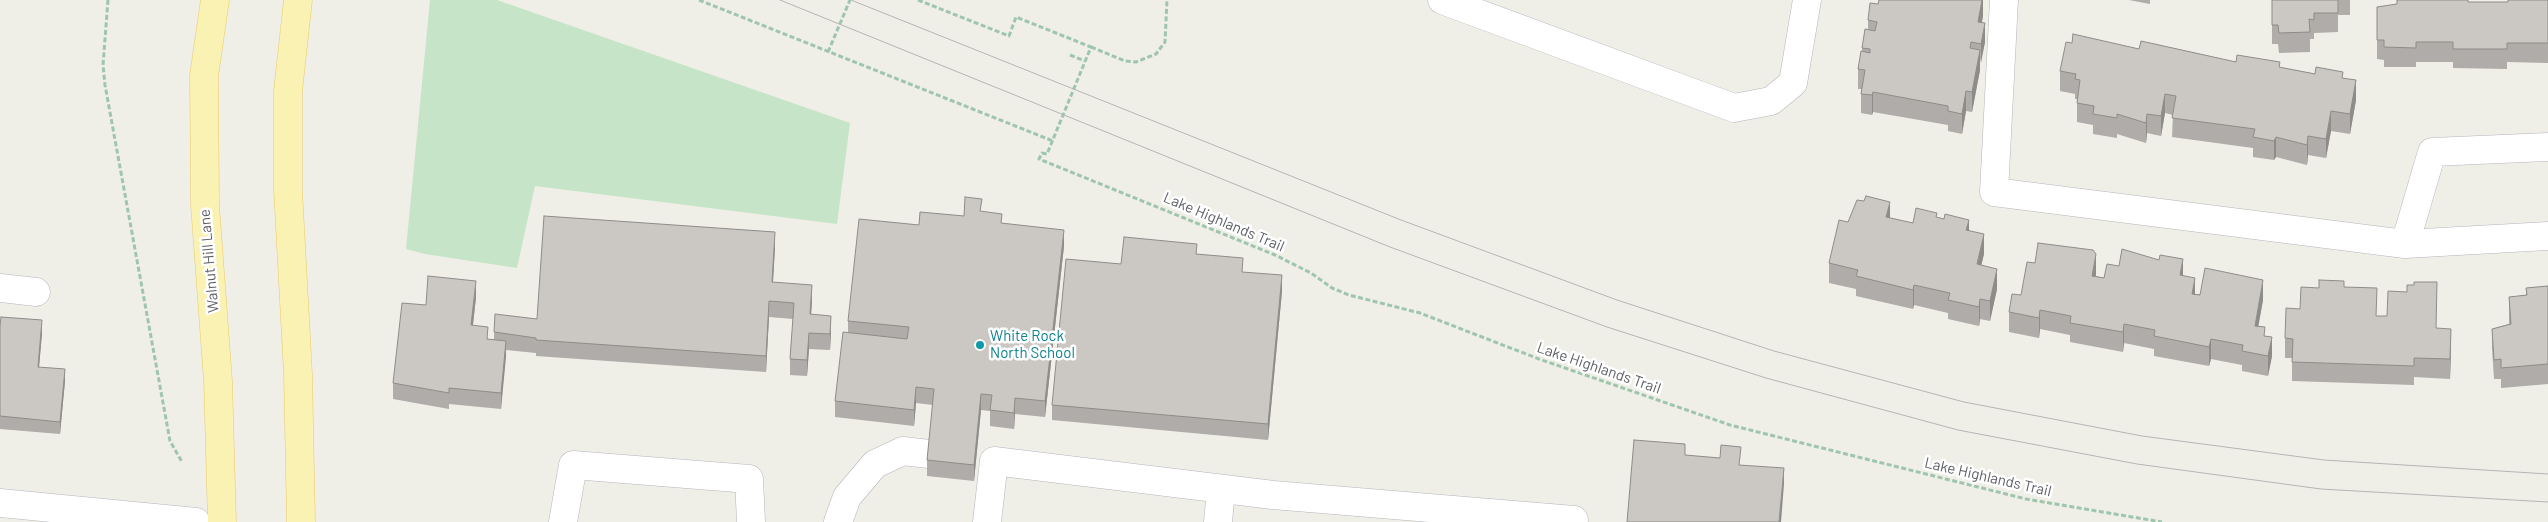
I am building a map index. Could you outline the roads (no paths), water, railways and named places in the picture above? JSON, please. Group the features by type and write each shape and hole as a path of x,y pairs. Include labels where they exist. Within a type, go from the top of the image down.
{"main road":[{"name":"Walnut Hill Lane","path":"215,0 204,76 205,205 218,382 222,522"},
{"path":"298,0 288,91 288,190 298,374 301,522"}],"street":[{"path":"1442,0 1734,108 1771,101 1793,83 1807,0"},
{"path":"2004,0 1994,192 2405,244 2548,236"},
{"path":"2405,244 2432,152 2548,148"},
{"path":"0,288 36,292"},
{"path":"838,522 846,496 875,464 903,451 929,454"},
{"path":"986,522 985,460 1221,489 1574,520"},
{"path":"563,522 573,465 749,479 751,522"},
{"path":"1218,522 1221,489"},
{"path":"0,503 196,522"}],"tram line":[{"path":"780,0 1390,247 1607,327 1766,378 1958,430 2137,464 2321,489 2548,502"},
{"path":"851,0 1401,220 1617,300 1774,351 1964,402 2142,436 2324,460 2548,474"}],"place":[{"name":"White Rock North School","path":"980,345"}]}
